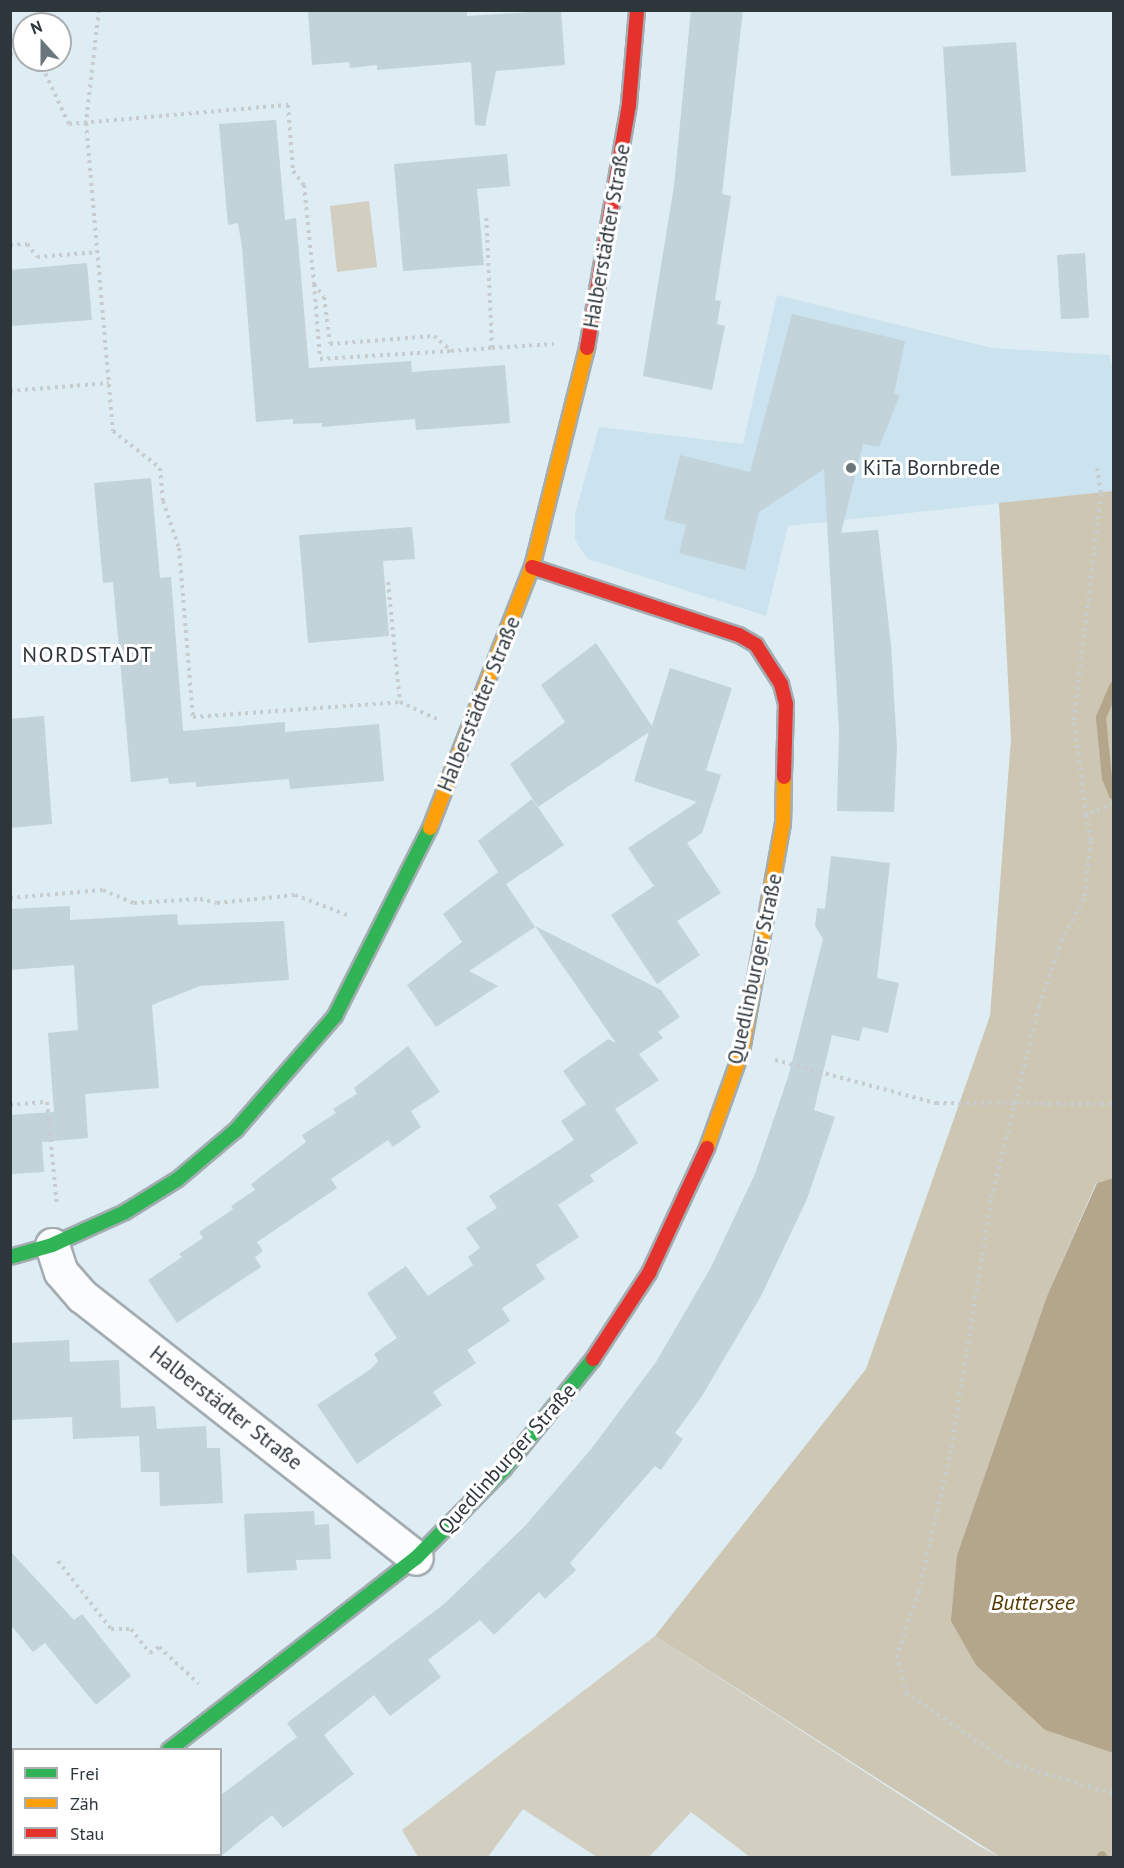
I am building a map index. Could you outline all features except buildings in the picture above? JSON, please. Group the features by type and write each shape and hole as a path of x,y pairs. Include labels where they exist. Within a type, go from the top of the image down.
{"street":[{"name":"Halberstädter Straße","path":"10,1257 52,1245 125,1212 178,1179 236,1130 335,1016 380,926 418,858 532,567 589,341 629,104 637,10"},
{"name":"Quedlinburger Straße","path":"170,1748 416,1558 504,1469 582,1375 649,1273 706,1151 742,1051 783,824 786,704 781,684 756,645 739,635 532,567"},
{"name":"Halberstädter Straße","path":"52,1245 61,1272 82,1296 416,1558"}],"path":[{"path":"99,10 86,123 113,431 160,468 163,501 178,548 193,717 400,702 467,734"},
{"path":"45,72 69,124 288,105 293,171 304,185 320,359 589,341"},
{"path":"486,213 492,348"},
{"path":"10,245 27,244 37,257 98,252"},
{"path":"314,284 324,297 330,344 434,336 451,351"},
{"path":"10,391 109,383"},
{"path":"1096,468 1101,493 1074,720 1091,841 1084,899 1062,939 1039,1006 991,1200 951,1450 919,1591 897,1655 906,1693 1009,1763 1113,1794"},
{"path":"388,582 400,702"},
{"path":"1086,815 1113,804"},
{"path":"10,898 103,890 134,903 200,899 217,903 295,895 380,926"},
{"path":"742,1051 936,1103 1113,1104"},
{"path":"10,1105 47,1102 58,1212 52,1245"},
{"path":"58,1561 111,1629 131,1629 150,1653 159,1647 224,1706"}],"shaded area":[{"path":"369,201 377,267 337,272 330,206"},
{"name":"KiTa Bornbrede","path":"777,295 992,348 1109,355 1114,373 1113,491 788,526 766,616 588,559 575,540 575,514 599,427 743,444"},
{"path":"1113,491 1113,1178 1096,1183 1047,1296 957,1555 1045,1730 1113,1753 1113,1857 1000,1857 655,1636 866,1369 990,1016 1011,739 999,503"},
{"path":"655,1636 979,1846 1000,1857 750,1857 691,1812 649,1857 597,1857 523,1809 488,1857 418,1857 402,1830"}],"water":[{"name":"Buttersee","path":"1114,1178 1113,1753 1045,1730 976,1665 951,1621 957,1555 1047,1296 1097,1183"}],"waterway":[{"path":"1114,687 1101,718 1107,778 1114,795"}],"traffic: fast":[{"path":"10,1257 52,1245 125,1212 178,1179 236,1130 335,1016 430,828"},
{"path":"172,1748 416,1558 504,1469 593,1359"}],"traffic: slow":[{"path":"430,828 532,567 587,348"},
{"path":"707,1148 742,1051 783,824 784,777"}],"traffic: jam":[{"path":"587,348 629,104 637,10"},
{"path":"532,567 739,635 756,645 781,684 786,704 784,777"},
{"path":"593,1359 649,1273 707,1148"}],"place":[{"name":"KiTa Bornbrede","path":"851,468"}],"district":[{"name":"NORDSTADT","path":"88,655"}]}
